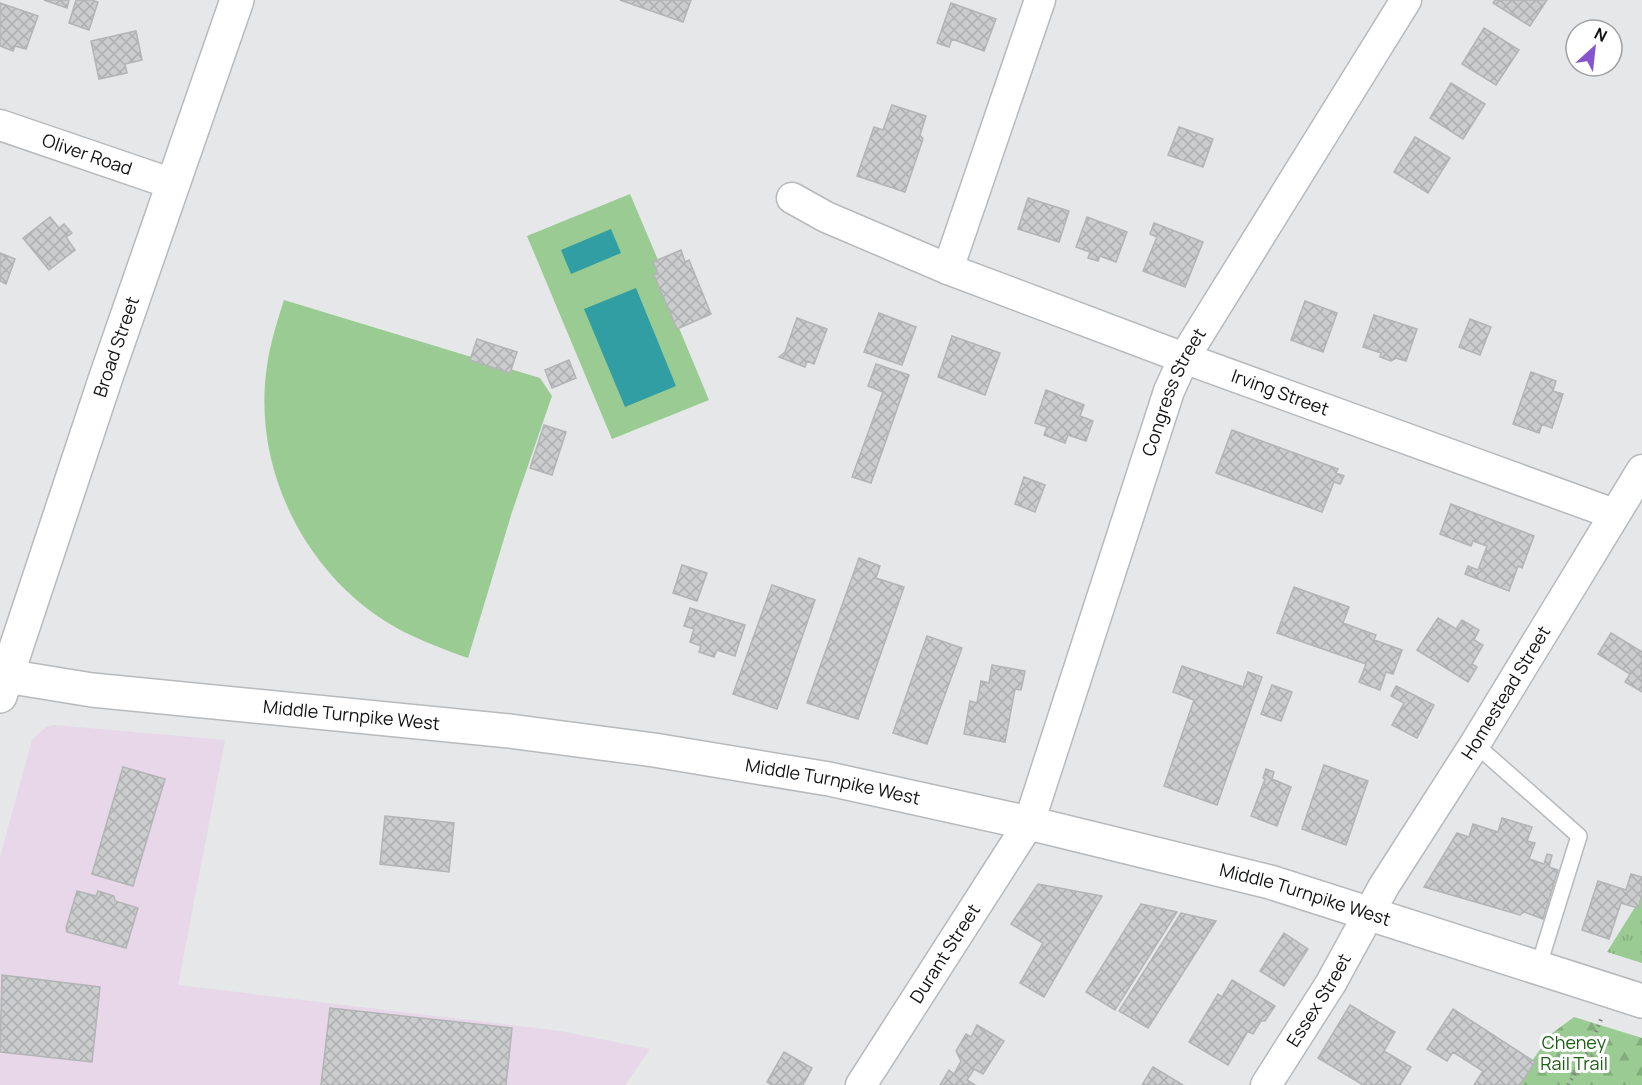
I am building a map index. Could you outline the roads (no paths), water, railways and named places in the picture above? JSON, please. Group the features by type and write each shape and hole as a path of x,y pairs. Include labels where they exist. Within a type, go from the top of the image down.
{"main road":[{"name":"Broad Street","path":"2,683 237,0"},
{"name":"Middle Turnpike West","path":"2,683 510,731 654,750 829,779 1029,823 1270,882 1642,1001"}],"street":[{"path":"948,269 1040,0"},
{"name":"Congress Street","path":"1029,823 1169,391 1184,358 1406,0"},
{"name":"Oliver Road","path":"0,125 173,184"},
{"name":"Irving Street","path":"792,198 826,217 948,269 1184,358 1614,514"},
{"name":"Homestead Street","path":"1368,913 1475,744 1642,470"},
{"name":"Durant Street","path":"861,1085 1029,823"},
{"name":"Essex Street","path":"1266,1085 1331,983 1368,913"}],"lane":[{"path":"1475,744 1579,836 1538,968"}],"water":[{"path":"611,229 621,253 571,274 561,250"},
{"path":"636,288 676,386 625,407 584,309"}],"park label":[{"name":"Cheney Rail Trail","path":"1574,1053"}]}
